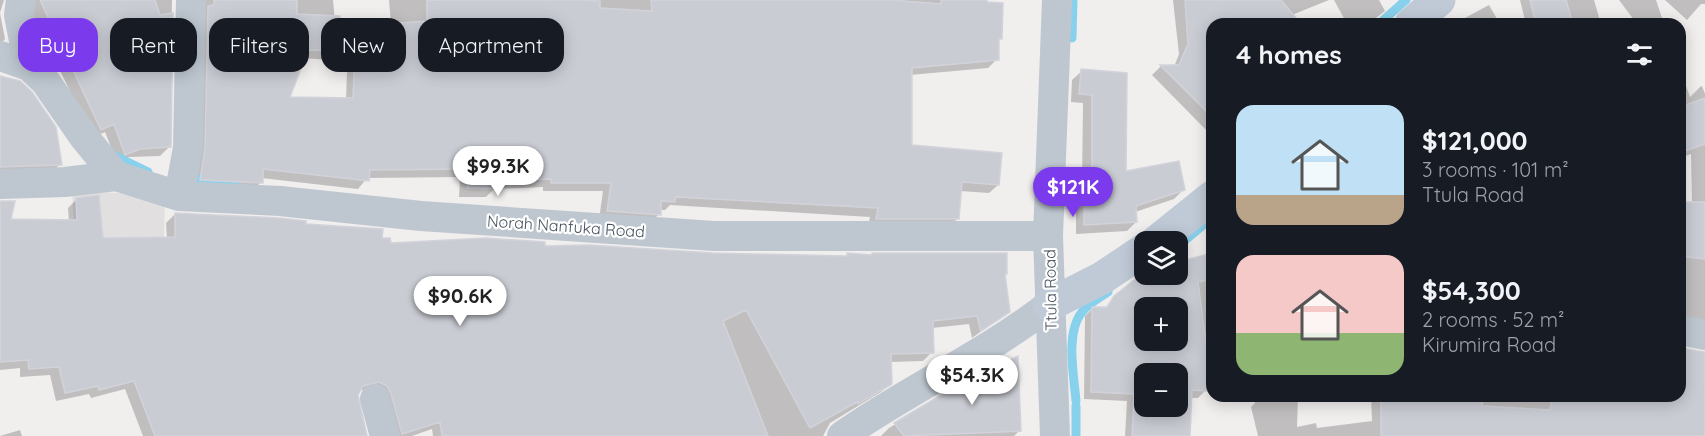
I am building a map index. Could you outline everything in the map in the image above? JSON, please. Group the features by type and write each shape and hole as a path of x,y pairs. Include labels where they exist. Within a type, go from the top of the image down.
{"street":[{"path":"20,18 21,0"},
{"path":"179,196 188,148 191,0"},
{"name":"Ttula Road","path":"1055,436 1048,236 1057,0"},
{"path":"1418,18 1439,0"},
{"path":"0,56 18,62"},
{"path":"35,72 45,81 84,137 116,176"},
{"path":"0,184 65,182 116,176"},
{"name":"Norah Nanfuka Road","path":"116,176 179,196 280,201 421,216 714,236 1048,236"},
{"path":"1170,231 1206,202"},
{"path":"842,436 902,397 1025,324 1049,305 1102,278 1134,257"},
{"path":"1686,331 1705,335"},
{"path":"375,399 385,436"}],"shaded area":[{"path":"72,191 165,195 162,322 151,381 94,382 75,245"}],"building":[{"path":"40,0 155,0 160,15 173,13 173,18 110,18 110,72 172,72 171,147 140,149 125,155 114,124 101,130 74,72 98,72 98,18 48,18"},
{"path":"214,0 297,0 297,14 340,16 340,18 321,18 321,50 309,50 309,18 209,18 209,72 300,72 290,97 353,98 354,72 406,72 406,23 418,22 418,72 564,72 564,18 427,18 427,0 581,0 600,1 600,8 652,11 651,0 891,0 941,4 941,0 987,0 987,2 1003,3 999,60 912,68 912,145 1002,153 999,185 962,182 959,219 876,219 878,208 676,197 675,202 661,201 661,215 607,211 611,183 551,183 551,179 496,181 497,189 467,188 468,169 370,170 369,181 263,169 263,183 200,180 205,148 208,6 214,5"},
{"path":"1185,0 1281,0 1296,18 1206,18 1206,111 1160,65 1179,65 1188,44"},
{"path":"1530,0 1566,0 1571,18 1534,18"},
{"path":"1081,69 1127,73 1126,171 1179,161 1185,190 1136,206 1137,222 1084,225 1085,177 1091,177 1092,162 1092,95 1079,94"},
{"path":"0,76 20,81 32,92 56,127 62,165 0,167"},
{"path":"1705,98 1705,144 1686,151 1686,105"},
{"path":"99,195 103,238 175,237 175,213 278,218 306,221 306,224 383,229 382,238 390,238 391,243 486,238 545,242 545,246 589,245 713,253 847,256 847,253 872,255 872,253 1007,253 1007,274 1005,274 1010,312 981,331 977,316 933,321 934,353 891,354 892,384 810,428 746,310 723,321 768,436 442,436 440,422 402,434 391,394 387,386 379,382 363,386 358,395 367,436 155,436 134,381 99,390 98,386 65,393 59,367 29,369 28,360 0,362 0,201 15,201 11,219 77,220 76,198"},
{"path":"1686,202 1705,202 1705,259 1686,257"},
{"path":"1206,255 1206,280 1198,282 1206,343 1206,391 1192,390 1190,436 1132,436 1134,394 1091,392 1092,307 1107,307 1114,296 1134,280 1134,285 1188,285 1188,259"},
{"path":"1686,349 1705,352 1705,436 1381,436 1381,402 1482,402 1482,406 1550,410 1551,402 1686,402"},
{"path":"1018,356 1021,431 904,436 894,423 968,379"}],"waterway":[{"path":"1072,38 1073,0"},
{"path":"1386,18 1406,0"},
{"path":"111,154 148,172"},
{"path":"199,179 235,185"},
{"path":"1188,238 1206,223"},
{"path":"1076,401 1072,355 1074,331 1082,312 1108,292"},
{"path":"1076,406 1076,436"}]}
